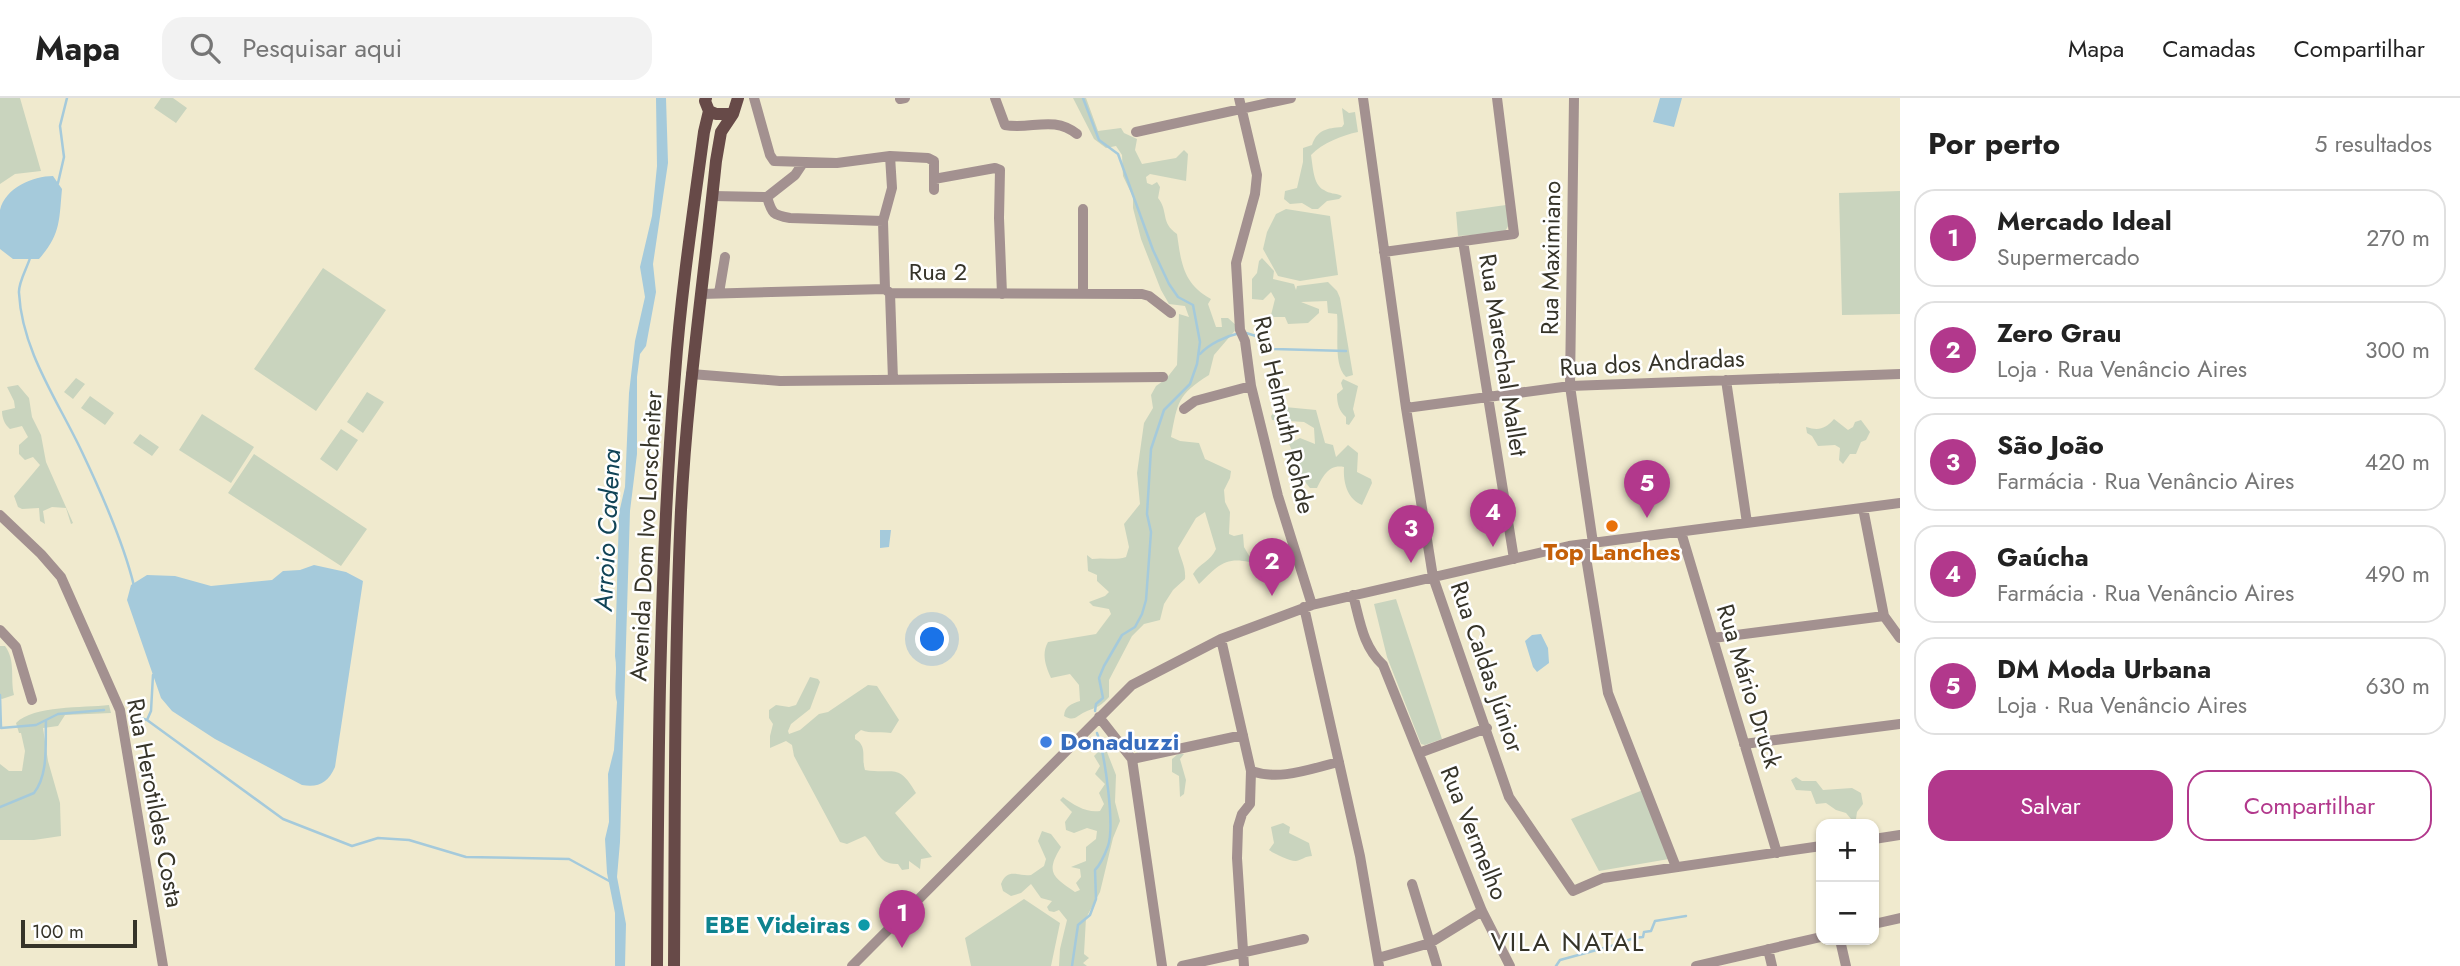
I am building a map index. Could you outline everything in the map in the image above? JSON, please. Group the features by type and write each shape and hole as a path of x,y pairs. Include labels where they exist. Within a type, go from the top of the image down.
{"main road":[{"name":"Avenida Dom Ivo Lorscheiter","path":"674,966 681,509 691,374 721,132 733,114 738,98"},
{"name":"Avenida Dom Ivo Lorscheiter","path":"708,104 716,114 733,114"},
{"name":"Avenida Dom Ivo Lorscheiter","path":"657,966 659,681 666,510 675,372 708,104"}],"street":[{"path":"754,98 774,161 837,163 890,156 932,159 934,185 995,168 1000,170 1002,294"},
{"path":"995,98 1005,125 1055,124 1067,127 1077,134"},
{"path":"1136,132 1240,103 1291,98"},
{"name":"Rua Caldas Júnior","path":"1363,98 1406,408 1433,577 1509,797 1573,891 1603,878 1816,847"},
{"path":"1384,252 1514,234 1497,98"},
{"name":"Rua Maximiano","path":"1574,98 1570,386 1608,693 1676,867"},
{"name":"Rua Helmuth Rohde","path":"1240,103 1257,175 1255,194 1236,263 1242,334 1251,386 1308,606 1360,856 1378,962"},
{"path":"890,156 892,188 883,221 893,380"},
{"path":"713,196 767,197 795,175 803,163"},
{"path":"767,197 771,211 778,216 883,221"},
{"path":"1083,209 1083,294"},
{"name":"Rua Marechal Mallet","path":"1463,241 1514,559"},
{"path":"719,293 725,257"},
{"name":"Rua 2","path":"701,293 887,291 1142,294 1149,296 1171,313"},
{"path":"691,374 780,381 1163,377"},
{"name":"Rua dos Andradas","path":"1406,408 1570,386 1900,374"},
{"path":"1726,380 1747,523"},
{"path":"1184,409 1195,401 1251,386"},
{"path":"852,966 1132,685 1222,639 1308,606 1514,559 1589,544 1900,503"},
{"path":"1863,508 1884,616 1900,638"},
{"name":"Rua Herotildes Costa","path":"0,516 41,554 61,577 120,710 163,966"},
{"name":"Rua Mário Druck","path":"1681,532 1777,853"},
{"name":"Rua Vermelho","path":"1353,595 1365,640 1373,655 1383,664 1482,911 1510,966"},
{"path":"1713,638 1884,616"},
{"path":"0,630 16,648 32,700"},
{"path":"1222,639 1251,771 1250,804 1242,814 1238,827 1237,858 1244,966"},
{"path":"1100,717 1132,759 1162,966"},
{"path":"1744,744 1900,724"},
{"path":"1419,753 1487,728"},
{"path":"1132,759 1243,735"},
{"path":"1251,771 1277,777 1339,762"},
{"path":"1879,838 1900,835"},
{"path":"1412,884 1437,966"},
{"path":"1378,962 1430,943 1482,911"},
{"path":"1879,923 1900,918"},
{"path":"1696,966 1816,938"},
{"path":"1182,966 1304,939"},
{"path":"1841,945 1846,966"},
{"path":"1768,949 1772,966"}],"green space":[{"path":"0,98 20,98 41,171 15,174 0,184"},
{"path":"161,98 173,98 187,108 176,123 154,108"},
{"path":"1073,98 1086,98 1098,131 1121,128 1124,133 1137,139 1135,150 1142,164 1176,158 1184,150 1188,154 1186,181 1150,174 1146,177 1147,183 1152,185 1157,182 1160,187 1158,198 1168,225 1177,234 1185,271 1194,286 1211,299 1208,304 1216,327 1222,327 1221,318 1228,318 1238,327 1214,355 1209,375 1191,388 1181,400 1171,437 1199,443 1205,459 1231,471 1224,490 1225,502 1230,512 1229,534 1243,534 1244,547 1251,559 1249,562 1227,562 1199,584 1193,574 1216,549 1205,512 1196,518 1178,548 1185,579 1173,590 1164,604 1160,620 1144,624 1132,636 1109,680 1109,697 1098,706 1071,718 1064,716 1069,706 1080,701 1079,685 1070,674 1051,678 1045,660 1046,647 1048,642 1096,634 1111,614 1109,609 1093,606 1089,602 1109,592 1097,581 1097,575 1088,571 1087,555 1092,559 1126,557 1129,547 1124,524 1140,504 1137,473 1144,423 1153,408 1151,395 1156,386 1166,379 1177,365 1179,314 1189,317 1185,306 1169,304 1161,290 1141,239 1133,197 1123,176 1122,155 1116,146 1106,148 1094,139"},
{"path":"1342,108 1349,113 1355,112 1358,132 1333,140 1311,155 1314,175 1320,188 1342,196 1327,201 1318,209 1312,209 1302,203 1290,204 1284,199 1285,191 1297,188 1303,148 1312,145 1323,131 1342,127"},
{"path":"1900,191 1900,314 1842,315 1839,193"},
{"path":"1506,205 1509,221 1505,231 1458,236 1456,212"},
{"path":"1286,209 1330,216 1338,275 1300,281 1278,276 1263,249 1267,232 1276,214"},
{"path":"1262,258 1274,271 1273,279 1294,284 1296,290 1297,286 1328,282 1337,291 1353,375 1346,377 1339,365 1337,314 1328,313 1327,301 1301,302 1319,309 1319,313 1308,323 1288,324 1285,317 1271,315 1275,299 1271,292 1263,300 1252,299 1252,279"},
{"path":"323,268 386,310 316,411 254,369"},
{"path":"76,378 85,384 73,399 64,392"},
{"path":"1343,379 1358,386 1353,409 1355,416 1349,425 1346,424 1346,417 1337,401 1337,394 1343,389"},
{"path":"18,385 29,398 46,462 73,523 71,524 66,508 52,507 43,511 45,524 40,521 39,508 18,507 14,496 40,465 33,457 25,460 19,454 19,445 28,437 22,426 10,429 3,419 2,411 15,408 7,387"},
{"path":"367,392 384,402 363,433 347,422"},
{"path":"90,396 114,413 105,425 81,408"},
{"path":"1285,407 1316,410 1325,443 1333,445 1336,457 1348,445 1358,453 1357,472 1371,479 1372,483 1362,505 1353,499 1347,489 1344,467 1330,469 1317,488 1310,488 1297,472 1296,465 1300,458 1294,455 1289,444 1300,438 1315,444 1314,428 1304,422 1272,420 1271,416 1277,409"},
{"path":"202,414 254,447 231,483 179,450"},
{"path":"1834,419 1848,430 1861,420 1870,432 1866,440 1861,442 1856,454 1850,454 1843,464 1839,460 1840,448 1835,445 1818,446 1807,433 1806,427 1821,428"},
{"path":"341,429 358,440 337,471 320,459"},
{"path":"140,434 159,447 152,456 133,443"},
{"path":"254,454 367,529 341,566 228,493"},
{"path":"1396,599 1442,739 1425,745 1421,744 1387,657 1374,604"},
{"path":"0,646 5,646 12,664 14,695 2,699 0,698"},
{"path":"810,677 820,682 810,709 791,724 789,734 800,730 819,714 828,712 868,685 877,686 899,720 891,733 861,730 855,735 855,739 863,749 865,770 900,773 916,793 895,813 932,857 921,859 920,869 909,861 909,869 902,870 898,864 886,862 865,836 847,844 840,842 794,756 792,745 786,741 770,748 773,724 769,718 769,710 776,705 796,705"},
{"path":"109,705 111,713 65,715 58,726 43,728 48,761 60,803 61,836 34,840 0,840 0,764 9,771 22,771 25,751 16,723 24,717 46,710"},
{"path":"1098,752 1107,752 1116,775 1115,802 1120,821 1113,838 1100,892 1086,918 1084,954 1089,958 1083,963 1087,966 1059,966 1067,920 1059,910 1049,911 1047,907 1052,901 1041,898 1031,884 1021,893 1011,896 1003,891 1001,884 1010,874 1031,875 1044,866 1046,859 1038,841 1042,831 1051,834 1061,847 1053,863 1054,874 1075,892 1080,890 1076,883 1081,877 1080,869 1071,867 1086,861 1086,847 1096,839 1097,831 1087,828 1074,833 1066,830 1065,822 1072,812 1060,800 1063,797 1085,810 1100,811 1104,804 1099,793 1105,784 1095,774 1100,766 1094,756"},
{"path":"1178,754 1184,754 1180,759 1186,780 1184,794 1180,797 1179,776 1172,772 1172,759"},
{"path":"1796,777 1802,781 1816,781 1823,790 1852,788 1861,793 1863,804 1856,819 1851,819 1846,813 1826,803 1816,804 1811,791 1796,790 1791,780"},
{"path":"1643,790 1669,859 1599,871 1571,819"},
{"path":"1283,823 1290,827 1289,833 1309,843 1312,856 1294,861 1269,850 1274,843 1271,827"},
{"path":"1024,899 1060,923 1051,966 971,966 965,938"}],"water":[{"name":"Arroio Cadena","path":"656,98 666,98 668,163 653,264 656,292 637,377 637,454 630,511 617,877 626,924 625,966 615,966 615,913 607,873 605,839 609,822 608,774 614,750 617,702 615,656 619,513 625,487 629,393 635,341 645,297 640,267 652,216 657,166"},
{"path":"1660,98 1682,98 1674,127 1653,122"},
{"path":"53,176 62,189 55,234 39,259 13,259 0,249 0,210 3,202 21,185 37,178"},
{"path":"880,530 891,530 889,547 880,548"},
{"path":"314,565 346,572 363,581 335,767 326,781 308,786 215,739 172,711 161,698 127,600 131,585 147,575 175,576 211,586 272,580 283,571 300,570"},
{"path":"1541,634 1548,648 1549,663 1537,672 1525,641 1532,635"}],"waterway":[{"path":"58,183 64,157 60,126 67,98"},
{"path":"1083,98 1099,140 1118,154 1153,250 1169,284 1178,297 1193,305 1200,342 1197,364 1190,384 1164,410 1151,449 1147,514 1151,532 1146,600 1135,627 1122,635 1104,666 1099,678 1103,698 1096,704 1095,711"},
{"path":"30,258 19,289 27,335 43,375 104,501 134,586"},
{"path":"1200,354 1218,341 1240,333"},
{"path":"1246,333 1256,336 1261,346 1274,349 1346,351"},
{"path":"147,720 151,711 153,675"},
{"path":"0,695 1,728 36,725 58,714 104,710"},
{"path":"131,715 147,720 283,819 352,846 378,838 409,840 466,857 569,859 611,882"},
{"path":"0,807 34,793 39,785 45,758 46,720"},
{"path":"1072,966 1078,925 1090,915 1096,899 1095,870 1104,856 1110,836 1108,790 1097,733"},
{"path":"1556,966 1560,960 1643,937 1644,932 1651,931 1655,921 1686,916"}],"place":[{"name":"DM Moda Urbana","path":"1647,518"},
{"name":"Top Lanches","path":"1612,526"},
{"name":"Gaúcha","path":"1493,547"},
{"name":"São João","path":"1411,563"},
{"name":"Zero Grau","path":"1272,596"},
{"name":"Donaduzzi","path":"1046,742"},
{"name":"EBE Videiras","path":"864,925"},
{"name":"Mercado Ideal","path":"902,948"}],"district":[{"name":"VILA NATAL","path":"1568,942"}]}
